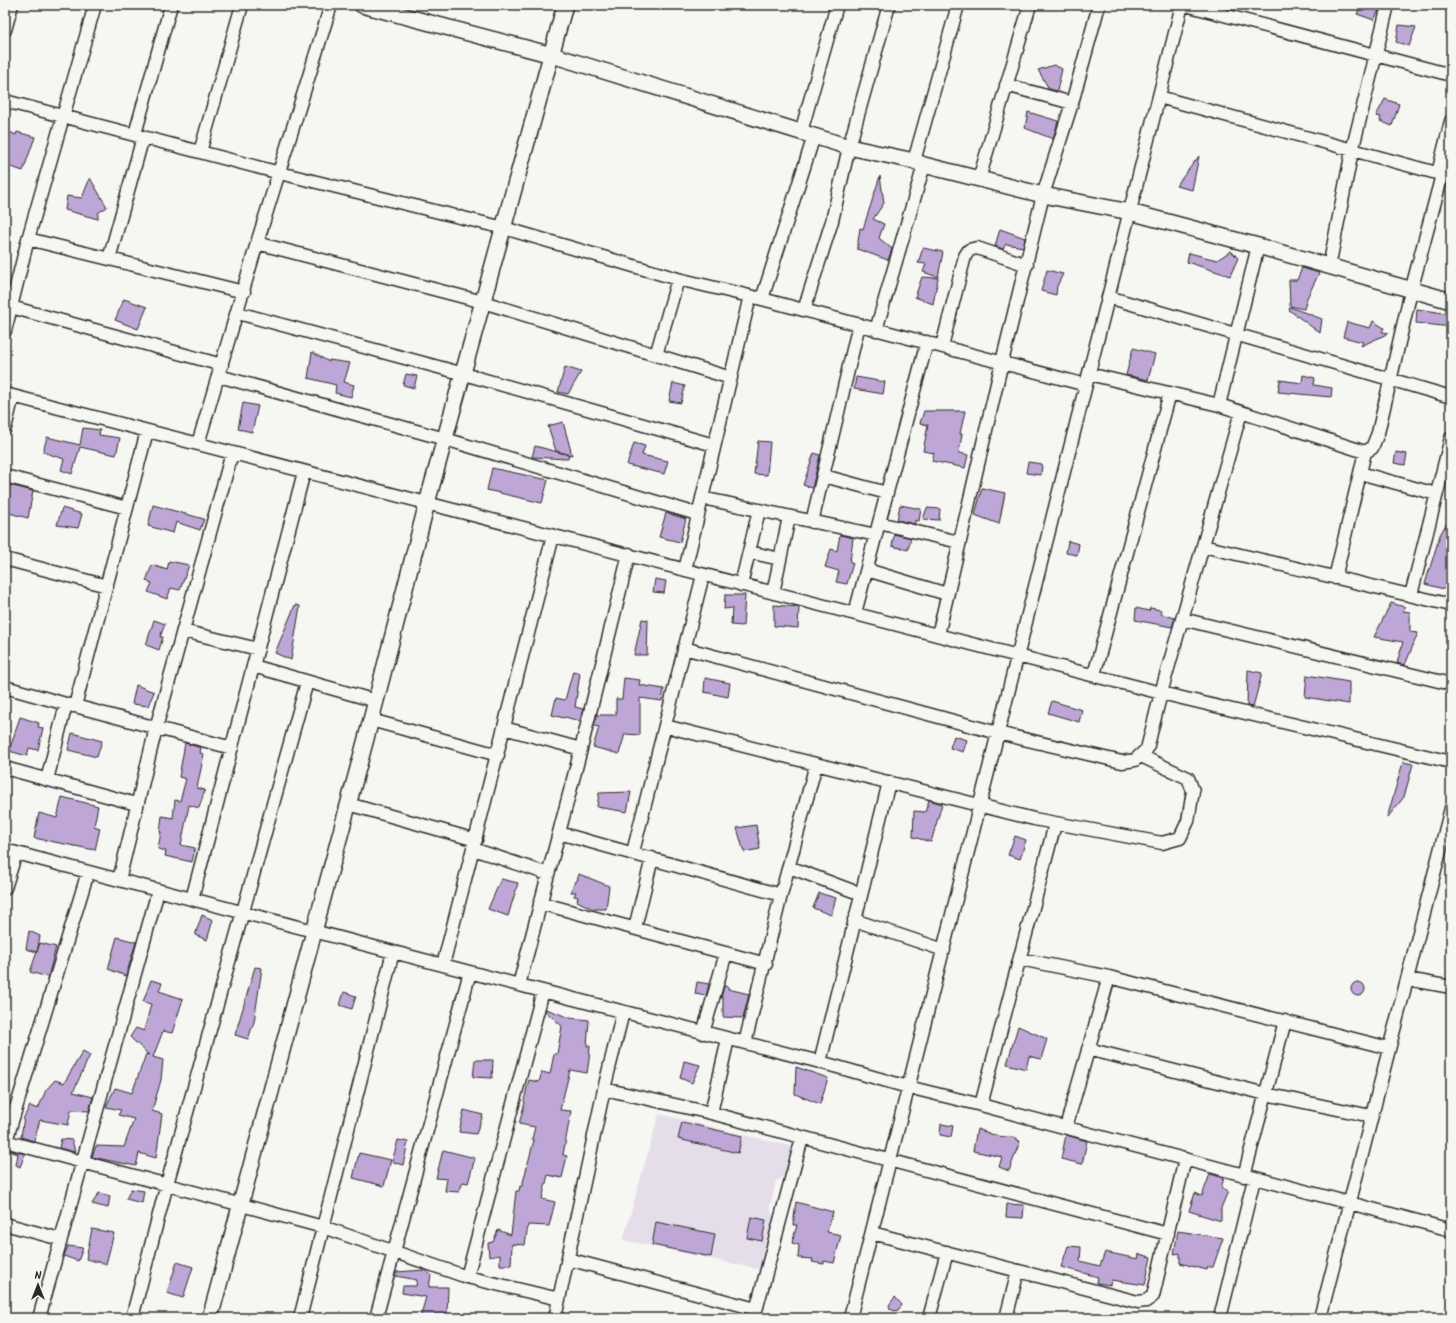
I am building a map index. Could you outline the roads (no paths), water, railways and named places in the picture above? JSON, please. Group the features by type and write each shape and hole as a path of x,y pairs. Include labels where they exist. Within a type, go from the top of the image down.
{"street":[{"path":"5,30 12,5"},
{"path":"5,331 28,239 95,5"},
{"path":"109,259 170,5"},
{"path":"200,152 242,5"},
{"path":"198,444 238,313 257,243 331,5"},
{"path":"362,5 552,54 849,147 919,163 1043,195 1130,212 1258,246 1411,291 1451,301"},
{"path":"210,1318 371,720 427,503 464,374 482,302 504,228 565,5"},
{"path":"762,299 807,134 837,5"},
{"path":"804,310 832,221 849,147 888,5"},
{"path":"876,330 958,5"},
{"path":"980,179 1030,5"},
{"path":"938,635 1043,195 1072,103 1099,5"},
{"path":"850,1318 1182,5"},
{"path":"1186,5 1451,74"},
{"path":"1329,267 1352,151 1388,5"},
{"path":"1006,85 1072,103"},
{"path":"1159,97 1444,175"},
{"path":"5,101 280,173 504,228 678,279 762,299 1002,362 1087,380 1170,393 1219,404 1365,452"},
{"path":"1336,578 1365,452 1372,448 1378,433 1411,291 1444,175 1451,121"},
{"path":"28,239 244,292"},
{"path":"257,243 482,302 730,378"},
{"path":"1219,404 1258,246"},
{"path":"942,346 965,256 970,250 977,248 1027,265"},
{"path":"656,355 678,279"},
{"path":"685,570 697,514 750,296"},
{"path":"1108,298 1390,378 1451,397"},
{"path":"11,307 445,440 697,514"},
{"path":"238,313 464,374 714,445"},
{"path":"812,522 859,324"},
{"path":"855,613 928,342"},
{"path":"1094,675 1170,393"},
{"path":"5,428 9,395 553,536 629,554 741,585 855,613 1161,693 1451,762"},
{"path":"684,648 998,733 1122,762 1135,760 1147,749 1161,693 1241,412"},
{"path":"47,780 107,586 147,431"},
{"path":"1411,595 1451,438"},
{"path":"119,880 136,804 156,728 232,453"},
{"path":"192,899 304,472"},
{"path":"1360,474 1436,494"},
{"path":"5,476 127,508"},
{"path":"824,476 887,493"},
{"path":"702,498 812,522 878,529 959,542"},
{"path":"741,585 759,510"},
{"path":"773,593 789,517"},
{"path":"443,965 553,536"},
{"path":"1203,546 1451,605"},
{"path":"749,552 780,559"},
{"path":"519,985 581,749 629,554"},
{"path":"5,559 107,586"},
{"path":"867,570 947,594"},
{"path":"633,852 703,575"},
{"path":"1182,619 1451,684"},
{"path":"183,631 258,649"},
{"path":"253,666 376,701"},
{"path":"132,1318 167,1184 244,913 307,682"},
{"path":"5,687 232,748"},
{"path":"371,720 498,755"},
{"path":"665,726 1055,824 1162,843 1180,838 1188,821 1193,791 1188,778 1141,756"},
{"path":"504,728 581,749"},
{"path":"745,1043 766,964 781,895 816,764"},
{"path":"5,768 136,804"},
{"path":"820,1062 889,782"},
{"path":"348,804 474,844 548,874"},
{"path":"1320,1318 1407,979 1447,839 1451,808"},
{"path":"981,1105 1055,824"},
{"path":"559,833 633,852 781,895"},
{"path":"5,888 10,851 158,891 820,1062 908,1087 1066,1127 1451,1230"},
{"path":"635,928 652,858"},
{"path":"789,867 861,894"},
{"path":"88,872 6,1141 82,1163 167,1184 323,1227 467,1277 559,1299"},
{"path":"39,1318 158,891"},
{"path":"540,903 766,964"},
{"path":"854,920 944,950"},
{"path":"300,1318 393,952"},
{"path":"703,1032 726,953"},
{"path":"1020,959 1109,977 1389,1048"},
{"path":"376,1318 470,972"},
{"path":"1066,1127 1109,977"},
{"path":"1407,979 1451,987"},
{"path":"467,1277 543,991"},
{"path":"554,1318 568,1260 604,1089 624,1012"},
{"path":"1220,1318 1266,1094 1285,1021"},
{"path":"711,1113 728,1039"},
{"path":"1088,1049 1266,1094 1371,1116"},
{"path":"604,1089 711,1113 1168,1234"},
{"path":"568,1260 755,1314 802,1138"},
{"path":"872,1233 1138,1302 1146,1301 1153,1296 1185,1159"},
{"path":"5,1224 60,1239"},
{"path":"929,1318 947,1252"},
{"path":"1006,1318 1018,1271"}]}
